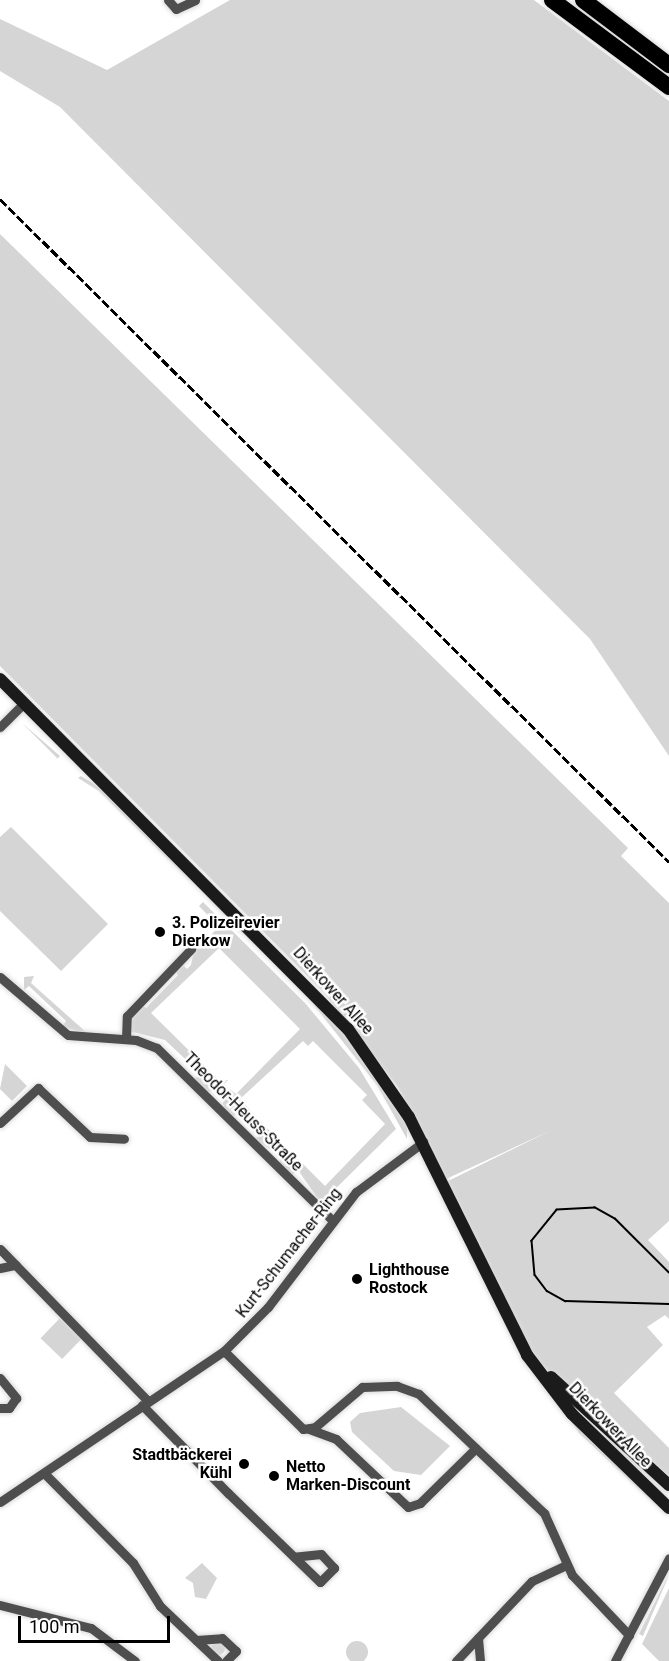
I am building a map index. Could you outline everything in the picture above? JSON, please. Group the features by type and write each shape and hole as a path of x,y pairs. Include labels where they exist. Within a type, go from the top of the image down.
{"highway":[{"path":"552,0 669,87"},
{"path":"582,0 669,65"}],"main road":[{"name":"Dierkower Allee","path":"0,680 326,1004 374,1063 423,1142 515,1331 572,1414 669,1508"},
{"name":"Dierkower Allee","path":"515,1331 547,1373 669,1485"}],"street":[{"path":"168,0 176,9 195,1"},
{"path":"0,727 24,703"},
{"path":"126,1040 127,1016 191,949"},
{"name":"Theodor-Heuss-Straße","path":"0,977 68,1035 126,1040 157,1048 332,1220"},
{"path":"0,1123 38,1088 90,1137 124,1138"},
{"path":"0,1107 8,1115"},
{"name":"Kurt-Schumacher-Ring","path":"0,1502 224,1351 268,1307 332,1220 369,1178 423,1142"},
{"path":"0,1249 294,1557"},
{"path":"0,1268 16,1265"},
{"path":"224,1351 297,1426 336,1439 408,1507 420,1503 476,1448"},
{"path":"0,1378 16,1398 9,1408 0,1408"},
{"path":"309,1429 356,1390 397,1386 419,1394 548,1519 577,1583 628,1635"},
{"path":"44,1473 133,1563 160,1605 218,1661"},
{"path":"615,1661 669,1558"},
{"path":"456,1661 532,1581 567,1565"},
{"path":"0,1605 92,1628 135,1661"},
{"path":"196,1640 222,1638 236,1651 226,1661"},
{"path":"478,1638 480,1661"}],"shaded area":[{"path":"230,0 534,0 669,101 669,756 590,639 60,107 0,71 0,19 107,70"},
{"path":"0,234 628,848 621,856 669,903 669,1221 648,1240 669,1262 669,1319 665,1315 647,1327 663,1345 614,1393 669,1448 669,1476 533,1357 442,1184 552,1130 446,1179 398,1087 325,994 0,666"},
{"path":"22,723 60,756 58,759"},
{"path":"81,776 101,788 195,886 99,791 78,778"},
{"path":"11,827 108,924 61,971 0,911 0,837"},
{"path":"204,895 313,998 352,1044 407,1125 407,1139 377,1085 310,1000"},
{"path":"203,902 305,1003 359,1068 396,1129 321,1203 298,1170 292,1175 280,1163 280,1155 287,1148 325,1186 385,1124 362,1100 367,1095 313,1041 308,1046 303,1041 240,1099 281,1143 273,1151 255,1139 261,1134 239,1111 233,1117 224,1108 222,1099 230,1089 236,1094 300,1029 219,948 151,1013 220,1081 228,1080 219,1090 207,1092 195,1079 200,1073 165,1040 129,1031 128,1019 141,1004 146,1008 178,975 174,970 182,964 187,969 191,965 194,951 219,927 199,906"},
{"path":"34,976 31,983 87,1033 62,1027 66,1021 29,986 24,990 24,977"},
{"path":"5,1064 27,1086 12,1101 0,1089"},
{"path":"60,1318 82,1339 62,1359 41,1338"},
{"path":"401,1407 450,1446 421,1475 394,1471 352,1432 350,1422 360,1413"},
{"path":"562,1408 583,1431 661,1510 579,1433"},
{"path":"202,1563 217,1578 206,1599 195,1597 193,1583 185,1578"},
{"path":"669,1575 643,1636 639,1634"},
{"path":"669,1588 669,1661 659,1661 642,1644"},
{"path":"218,1641 223,1643 225,1648 223,1653 218,1655 213,1653 211,1648 213,1643"},
{"path":"357,1641 365,1644 368,1652 365,1660 357,1663 349,1660 346,1652 349,1644"}],"tram line":[{"path":"669,1273 615,1219 595,1208 557,1210 532,1241 535,1275 547,1291 565,1301 669,1304"}],"railway":[{"path":"0,199 669,862"}],"place":[{"name":"3. Polizeirevier Dierkow","path":"160,932"},
{"name":"Lighthouse Rostock","path":"357,1279"},
{"name":"Stadtbäckerei Kühl","path":"244,1464"},
{"name":"Netto Marken-Discount","path":"274,1476"}]}
